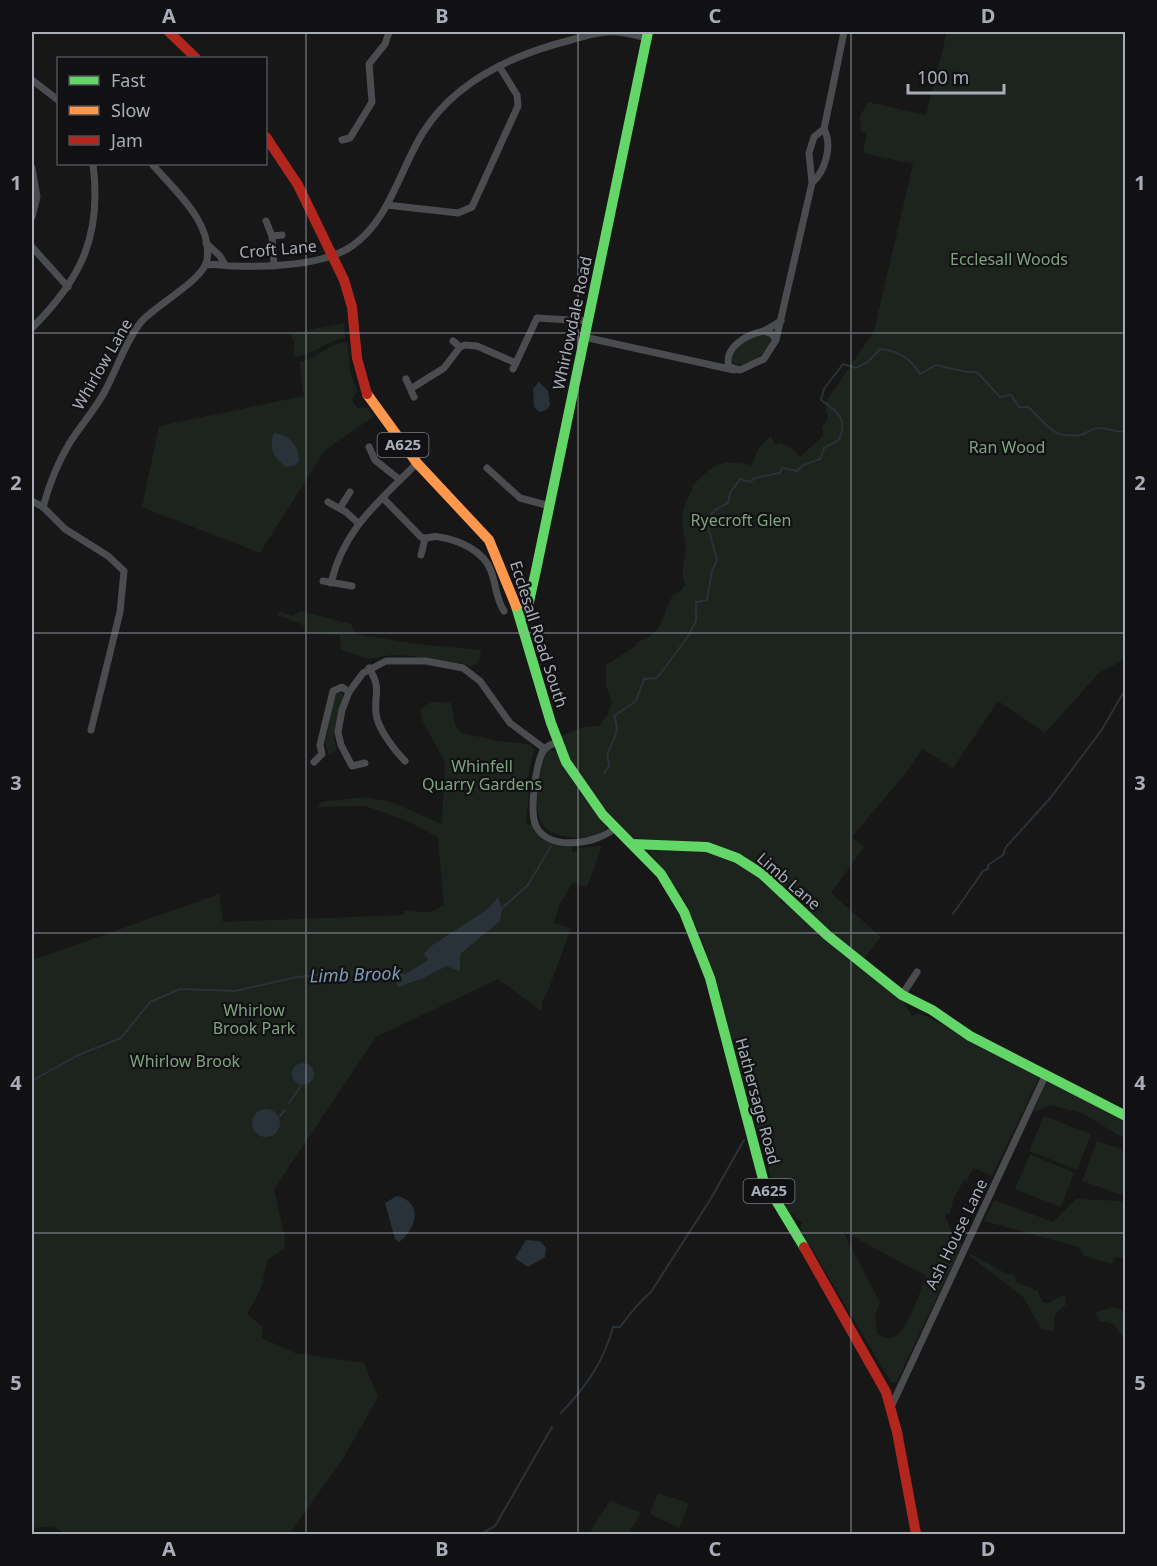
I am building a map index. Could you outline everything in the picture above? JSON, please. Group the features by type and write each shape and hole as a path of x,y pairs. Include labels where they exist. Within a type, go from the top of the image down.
{"main road":[{"path":"169,32 195,57"},
{"name":"Whirlowdale Road","path":"521,618 529,602 550,507 647,35"},
{"name":"Ecclesall Road South","path":"267,138 298,185 334,256 352,307 357,358 368,395 417,463 489,540 521,618 557,742 575,779 615,828 632,844"},
{"name":"Limb Lane","path":"632,844 707,847 737,858 762,874 827,935 902,995 932,1010 970,1036 1125,1116"},
{"name":"Hathersage Road","path":"632,844 668,884 684,912 701,953 763,1179 869,1359 891,1407 916,1534"}],"street":[{"path":"342,140 350,138 370,107 372,93 369,64 384,44 389,32"},
{"path":"334,256 353,246 366,234 387,205 430,123 466,86 499,66 525,54 593,34 614,32 647,35"},
{"path":"812,183 824,168 827,144 824,129 844,32"},
{"path":"387,205 458,213 471,207 518,106 517,95 499,66"},
{"path":"32,80 57,99"},
{"path":"584,338 734,370 752,367 764,359 776,340 812,183 809,153 814,137 824,129"},
{"path":"32,328 68,287 84,258 95,219 93,165"},
{"path":"154,165 188,205 206,243 206,265"},
{"path":"32,168 38,197 32,218"},
{"path":"266,221 272,236 274,266"},
{"path":"272,236 282,236"},
{"name":"Croft Lane","path":"206,243 220,256 225,265"},
{"path":"32,247 68,287"},
{"name":"Croft Lane","path":"206,265 274,266 334,256"},
{"name":"Whirlow Lane","path":"43,507 52,477 69,444 105,392 138,326 206,265"},
{"path":"453,341 460,347 477,346 514,366 537,318 587,321"},
{"path":"714,364 743,339 781,321"},
{"path":"764,331 772,334 776,340"},
{"path":"412,388 444,368 460,347"},
{"path":"728,354 729,367 734,370"},
{"path":"406,379 412,388 414,397"},
{"path":"369,447 375,460 400,480"},
{"path":"331,583 335,567 358,523 417,463"},
{"path":"496,474 504,466"},
{"path":"487,468 520,498 550,507"},
{"path":"340,508 350,492"},
{"path":"383,498 425,539"},
{"path":"32,501 43,507 65,529 108,556 124,571 120,612 91,730"},
{"path":"328,502 340,508 358,523"},
{"path":"425,539 439,537 475,550 482,556 492,572 499,608"},
{"path":"421,555 425,539"},
{"path":"322,581 352,586"},
{"path":"365,763 352,766 341,745 338,732 349,692 369,668 386,661 448,663 463,668 480,681 510,723 545,749"},
{"path":"369,668 378,690 376,711 378,722 405,762"},
{"path":"314,762 322,754 320,745 333,691 342,687 349,692"},
{"path":"557,742 545,749 533,802 533,816 538,830 546,836 560,840 587,842 601,838 615,828"},
{"path":"902,995 916,972"},
{"name":"Ash House Lane","path":"891,1407 1046,1074"}],"green space":[{"path":"947,32 1125,32 1125,659 1099,673 1045,733 998,701 953,768 922,749 908,770 852,837 864,847 831,893 881,937 862,961 736,852 708,843 629,838 578,774 559,737 583,727 599,726 608,714 612,702 606,686 606,665 636,646 637,642 653,634 658,629 673,595 682,590 685,584 683,573 686,546 682,516 693,485 707,471 719,464 752,465 758,449 771,436 775,445 781,443 792,448 800,457 823,436 822,427 828,419 825,403 874,331 913,164 863,153 867,133 861,132 860,116 868,102 926,115"},
{"path":"344,323 345,338 294,357 294,341 290,334"},
{"path":"765,334 772,338 767,349 759,358 741,364 735,364 731,360 735,350 744,342"},
{"path":"347,342 350,371 357,391 352,400 358,409 367,407 373,417 325,450 260,553 142,507 159,426 304,396 299,362 312,358 334,345"},
{"path":"279,611 292,616 301,611 351,624 355,634 417,644 481,650 479,662 471,667 465,664 412,656 392,655 369,659 341,650 340,635 304,633 305,626 278,615"},
{"path":"339,691 343,694 343,698 334,737 337,750 329,754 325,743 335,695"},
{"name":"Whirlow Brook","path":"433,702 451,703 455,724 461,733 499,741 529,744 534,749 527,781 529,793 526,823 529,825 534,822 544,840 572,845 572,852 576,852 578,848 601,846 587,887 573,883 559,905 554,923 571,928 548,991 542,1001 542,1011 498,979 376,1037 274,1189 285,1238 284,1249 268,1259 260,1291 247,1314 263,1327 262,1338 295,1353 364,1363 378,1397 344,1457 289,1534 66,1534 53,1526 33,1528 32,953 36,959 219,894 223,922 403,915 404,911 430,912 444,905 438,837 403,819 365,806 317,807 322,802 365,797 391,802 442,824 445,762 422,720 420,711 425,705"},
{"path":"549,750 557,752 578,790 605,825 605,830 601,833 592,836 569,837 554,833 544,826 537,806 545,753"},
{"path":"647,849 708,852 739,863 781,896 780,901 789,904 840,952 902,1000 912,1016 920,1013 1040,1076 992,1176 973,1168 967,1181 964,1180 954,1198 950,1213 945,1215 952,1234 962,1245 896,1383 891,1382 800,1229 802,1223 787,1209 772,1181 703,942 682,896","holes":["843,1231 926,1276 912,1312 897,1336 886,1338 877,1334 875,1315 880,1303"]},
{"path":"1047,1080 1125,1121 1125,1139 1082,1113 1050,1105 1033,1113"},
{"path":"1044,1116 1091,1134 1077,1170 1029,1151"},
{"path":"1097,1141 1125,1150 1125,1196 1082,1181"},
{"path":"1030,1154 1074,1173 1061,1207 1015,1189"},
{"path":"1076,1199 1125,1201 1125,1259 1116,1257 1112,1264 1084,1256 1079,1247 984,1221 994,1200 1053,1222"},
{"path":"971,1254 1005,1273 1015,1275 1016,1282 1038,1291 1042,1302 1048,1303 1062,1295 1065,1296 1066,1305 1054,1317 1054,1332 1041,1329 1024,1298 970,1256"},
{"path":"1113,1307 1125,1310 1124,1338 1113,1324 1100,1321 1095,1313"},
{"path":"658,1493 689,1503 679,1528 650,1514"},
{"path":"610,1500 641,1513 628,1534 589,1534"}],"shaded area":[{"path":"539,382 548,391 550,405 547,410 539,412 534,407 533,389"},
{"path":"274,433 289,438 295,446 299,461 294,466 286,467 275,456 272,448"},
{"path":"498,897 502,909 500,921 460,954 460,971 446,966 424,978 398,987 396,980 428,960 424,954 431,946 488,909"},
{"path":"303,1063 311,1066 314,1074 311,1082 303,1085 295,1082 292,1074 295,1066"},
{"path":"266,1109 276,1113 280,1123 276,1133 266,1137 256,1133 252,1123 256,1113"},
{"path":"397,1196 406,1199 411,1204 415,1217 410,1231 399,1242 395,1239 385,1203"},
{"path":"526,1240 540,1241 546,1248 545,1257 528,1267 515,1258"}],"waterway":[{"name":"Limb Brook","path":"604,773 609,766 607,753 617,727 614,716 636,701 644,679 657,678 687,638 696,621 696,602 707,600 712,571 717,560 706,520 715,510 728,503 730,493 740,479 750,482 755,478 780,473 782,468 797,471 803,465 820,459 824,448 839,440 842,433 842,421 837,412 821,400 824,389 843,364 856,368 868,362 880,349 893,351 903,356 920,374 936,365 977,372 1000,397 1011,395 1019,407 1028,407 1055,432 1080,435 1097,428 1126,431"},
{"path":"953,914 983,871 988,869 988,865 1003,855 1006,847 1052,796 1101,731 1126,688"},
{"name":"Limb Brook","path":"500,910 528,885 551,846"},
{"name":"Limb Brook","path":"32,1081 76,1056 121,1038 150,1002 180,989 235,991 297,977 343,973 406,975"},
{"path":"289,1103 301,1086"},
{"path":"280,1116 285,1110"},
{"path":"561,1413 593,1373 605,1351 613,1327 620,1327 651,1292 710,1200 744,1140"},
{"path":"481,1534 495,1526 552,1427"}],"traffic: fast":[{"path":"521,618 529,602 535,575 648,32"},
{"path":"516,606 551,723 566,762 603,815 661,874 684,912 710,978 763,1179 804,1247"},
{"path":"632,844 707,847 737,858 762,874 827,935 902,995 932,1010 970,1036 1126,1116"}],"traffic: slow":[{"path":"367,394 417,463 489,540 516,606"}],"traffic: jam":[{"path":"169,32 195,57"},
{"path":"267,138 298,185 344,280 352,307 357,358 367,394"},
{"path":"804,1247 886,1392 897,1432 916,1534"}],"park label":[{"name":"Ecclesall Woods","path":"1009,259"},
{"name":"Ran Wood","path":"1007,447"},
{"name":"Ryecroft Glen","path":"741,520"},
{"name":"Whinfell Quarry Gardens","path":"482,775"},
{"name":"Whirlow Brook Park","path":"254,1019"}]}
